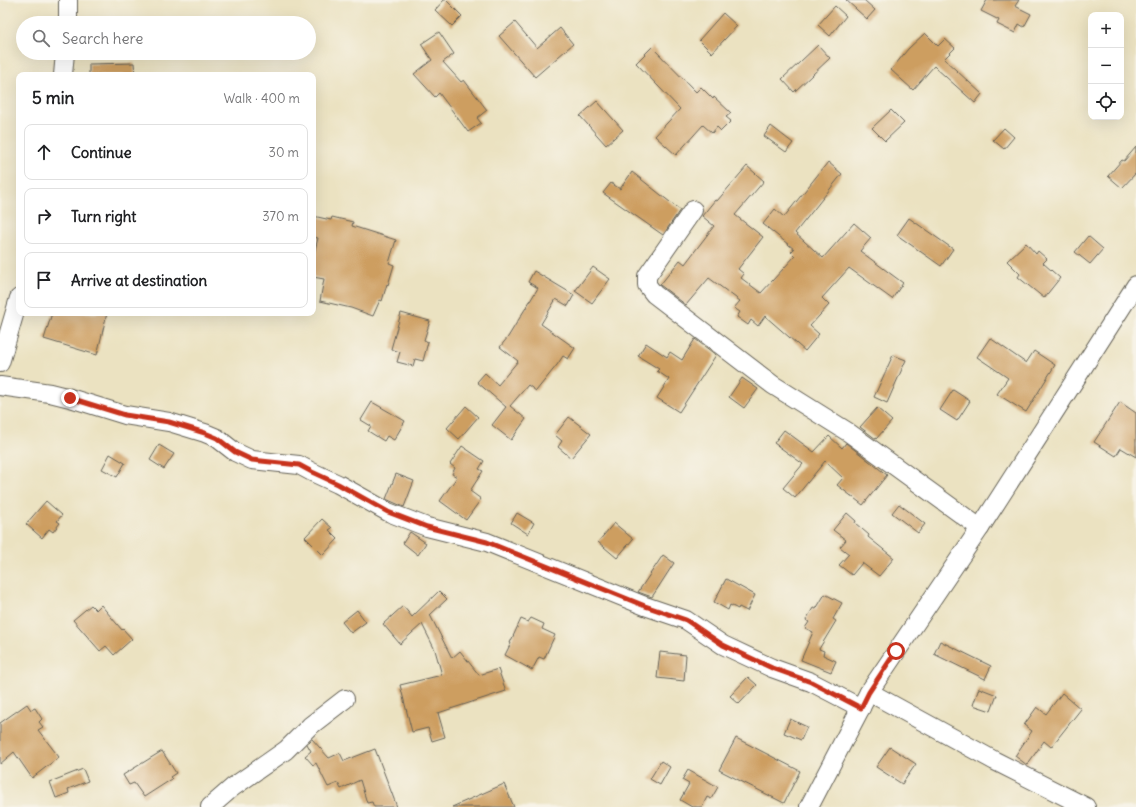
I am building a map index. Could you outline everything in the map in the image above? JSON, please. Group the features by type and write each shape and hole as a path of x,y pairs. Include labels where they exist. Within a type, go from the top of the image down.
{"street":[{"path":"68,0 68,16"},
{"path":"63,72 64,60"},
{"path":"693,210 647,276 647,285 654,294 774,385 848,432 980,528"},
{"path":"809,807 869,692 980,528 1136,285"},
{"path":"0,363 16,308"},
{"path":"0,386 50,393 125,415 169,422 217,438 235,452 252,460 299,465 338,484 388,512 427,527 487,542 623,598 686,620 723,645 772,668 811,682 861,708"},
{"path":"869,692 995,761 1086,807"},
{"path":"210,807 233,788 286,750 310,726 345,699"}],"building":[{"path":"444,0 446,0 462,16 452,26 435,10"},
{"path":"846,0 864,0 875,10 867,19"},
{"path":"987,0 1019,0 1015,6 1031,14 1024,27 1019,24 1015,33 997,24 999,20 981,11"},
{"path":"835,6 846,16 830,36 818,25"},
{"path":"723,13 737,26 712,53 699,40"},
{"path":"515,22 537,48 560,28 573,44 535,77 499,36"},
{"path":"439,32 454,54 443,62 461,82 464,80 487,110 477,118 481,123 468,132 439,93 435,97 414,74 432,60 421,44"},
{"path":"925,33 938,46 945,39 955,48 944,59 982,94 975,103 934,66 913,90 891,70 908,49"},
{"path":"818,45 830,58 794,92 782,79"},
{"path":"652,47 696,92 701,87 713,99 714,97 731,113 726,117 731,121 721,131 717,127 712,133 703,125 676,155 655,136 680,109 636,63"},
{"path":"134,63 135,72 89,72 89,64"},
{"path":"597,101 623,130 606,145 580,116"},
{"path":"891,110 904,123 885,141 872,128"},
{"path":"771,126 793,143 786,152 764,136"},
{"path":"1004,128 1014,137 1004,149 993,140"},
{"path":"1136,147 1136,173 1122,188 1108,176"},
{"path":"828,162 842,174 795,233 823,258 854,223 871,238 860,251 903,283 892,299 849,268 822,298 829,305 810,326 819,334 805,351 765,316 758,326 751,320 748,325 737,317 740,312 734,308 740,301 709,278 686,305 660,285 680,260 685,264 714,226 702,216 747,166 764,181 735,215 763,237 738,269 744,274 741,278 761,293 795,256 791,252 794,249 763,224 775,209 784,217"},
{"path":"632,172 680,210 663,235 603,193 611,183 620,189"},
{"path":"316,217 331,220 332,217 353,222 352,226 396,240 389,263 394,265 388,285 387,284 382,301 380,300 373,316 351,308 320,301 324,279 316,278 316,246 318,238 316,238"},
{"path":"909,218 953,249 941,266 897,235"},
{"path":"1088,236 1103,249 1090,264 1075,252"},
{"path":"1026,243 1036,254 1038,251 1047,259 1043,263 1060,278 1044,298 1018,277 1020,274 1007,261"},
{"path":"593,267 610,279 592,303 575,291"},
{"path":"534,271 574,295 568,306 556,299 541,324 575,348 568,359 563,356 536,391 528,385 510,406 526,419 511,440 492,425 506,407 477,382 485,373 498,385 518,361 500,347 508,337 538,288 528,282"},
{"path":"401,313 430,321 424,340 428,342 423,361 415,359 413,366 397,362 400,352 391,349"},
{"path":"51,316 106,316 97,355 44,339"},
{"path":"990,338 1026,363 1034,351 1055,365 1026,412 997,394 1008,378 977,357"},
{"path":"695,339 716,355 679,412 657,398 669,379 657,371 659,369 638,356 646,343 667,357 670,352 682,360"},
{"path":"893,355 906,360 887,403 874,397"},
{"path":"742,378 758,389 744,408 729,397"},
{"path":"953,390 970,401 957,421 940,410"},
{"path":"372,402 405,421 394,440 387,436 384,441 368,431 371,426 361,420"},
{"path":"1120,402 1136,413 1136,457 1121,448 1116,456 1094,442"},
{"path":"466,406 478,417 459,439 447,428"},
{"path":"877,408 892,421 876,439 860,427"},
{"path":"569,417 591,434 571,458 558,447 562,441 555,435"},
{"path":"784,430 814,452 829,436 842,448 846,443 887,475 863,505 837,485 843,478 825,461 795,498 783,488 803,464 774,443"},
{"path":"159,445 174,454 164,469 150,460"},
{"path":"462,446 484,461 479,469 483,471 470,491 481,499 466,520 440,501 457,477 452,474 455,468 450,464"},
{"path":"110,454 125,463 117,477 102,469"},
{"path":"396,474 414,481 404,507 386,499"},
{"path":"46,501 62,515 57,521 60,523 53,532 49,529 42,538 26,524"},
{"path":"899,504 925,524 918,533 892,513"},
{"path":"517,513 534,523 528,534 511,523"},
{"path":"847,513 856,521 855,523 869,535 868,537 894,558 879,576 862,563 852,575 839,565 849,554 840,547 846,540 833,530"},
{"path":"322,519 332,528 329,530 338,539 323,555 305,537"},
{"path":"614,523 633,539 617,558 598,542"},
{"path":"410,532 426,543 418,555 403,543"},
{"path":"663,555 674,563 652,597 638,592"},
{"path":"726,579 755,595 747,611 730,605 728,610 714,602"},
{"path":"439,591 447,599 430,615 452,658 460,651 479,675 498,669 506,691 438,713 445,737 432,741 428,728 412,732 400,685 442,675 435,650 422,624 400,644 383,624 403,606 412,617"},
{"path":"825,594 842,603 833,619 836,621 819,649 824,651 823,655 836,661 831,672 801,660 813,632 805,628 809,622 806,620 813,608 816,609"},
{"path":"91,605 96,610 101,605 122,630 123,629 132,639 114,655 106,646 100,651 73,620"},
{"path":"357,610 366,622 351,633 342,622"},
{"path":"531,618 544,624 542,629 555,635 544,659 539,657 532,670 505,655 521,619 528,622"},
{"path":"940,641 991,666 985,679 934,654"},
{"path":"660,652 686,655 684,681 657,678"},
{"path":"748,677 757,685 739,704 730,696"},
{"path":"979,688 997,695 991,711 973,705"},
{"path":"1062,693 1081,709 1051,747 1044,741 1027,765 1015,756 1032,731 1024,725 1037,707 1046,714"},
{"path":"27,704 31,710 35,708 42,719 39,722 43,727 38,730 59,757 32,778 14,752 0,764 0,723"},
{"path":"790,719 807,727 801,740 784,733"},
{"path":"736,738 800,771 784,803 719,770"},
{"path":"312,739 329,758 340,753 344,761 375,749 397,807 374,807 372,802 367,803 360,780 341,789 338,783 328,787 316,763 313,765 305,756 311,751 307,744"},
{"path":"890,747 916,764 902,784 876,767"},
{"path":"162,751 176,773 170,777 172,779 144,797 134,783 129,785 123,775"},
{"path":"661,761 670,767 660,785 650,779"},
{"path":"83,769 88,781 68,789 69,793 56,798 50,782"},
{"path":"688,770 718,787 711,799 707,797 702,807 692,807 680,800 689,784 682,780"},
{"path":"504,784 514,807 452,807"}],"route":[{"path":"70,398 125,415 169,422 205,433 217,438 235,452 252,460 299,465 338,484 388,512 427,527 487,542 645,606 686,620 723,645 772,668 811,682 861,708 869,692 896,651"}]}
